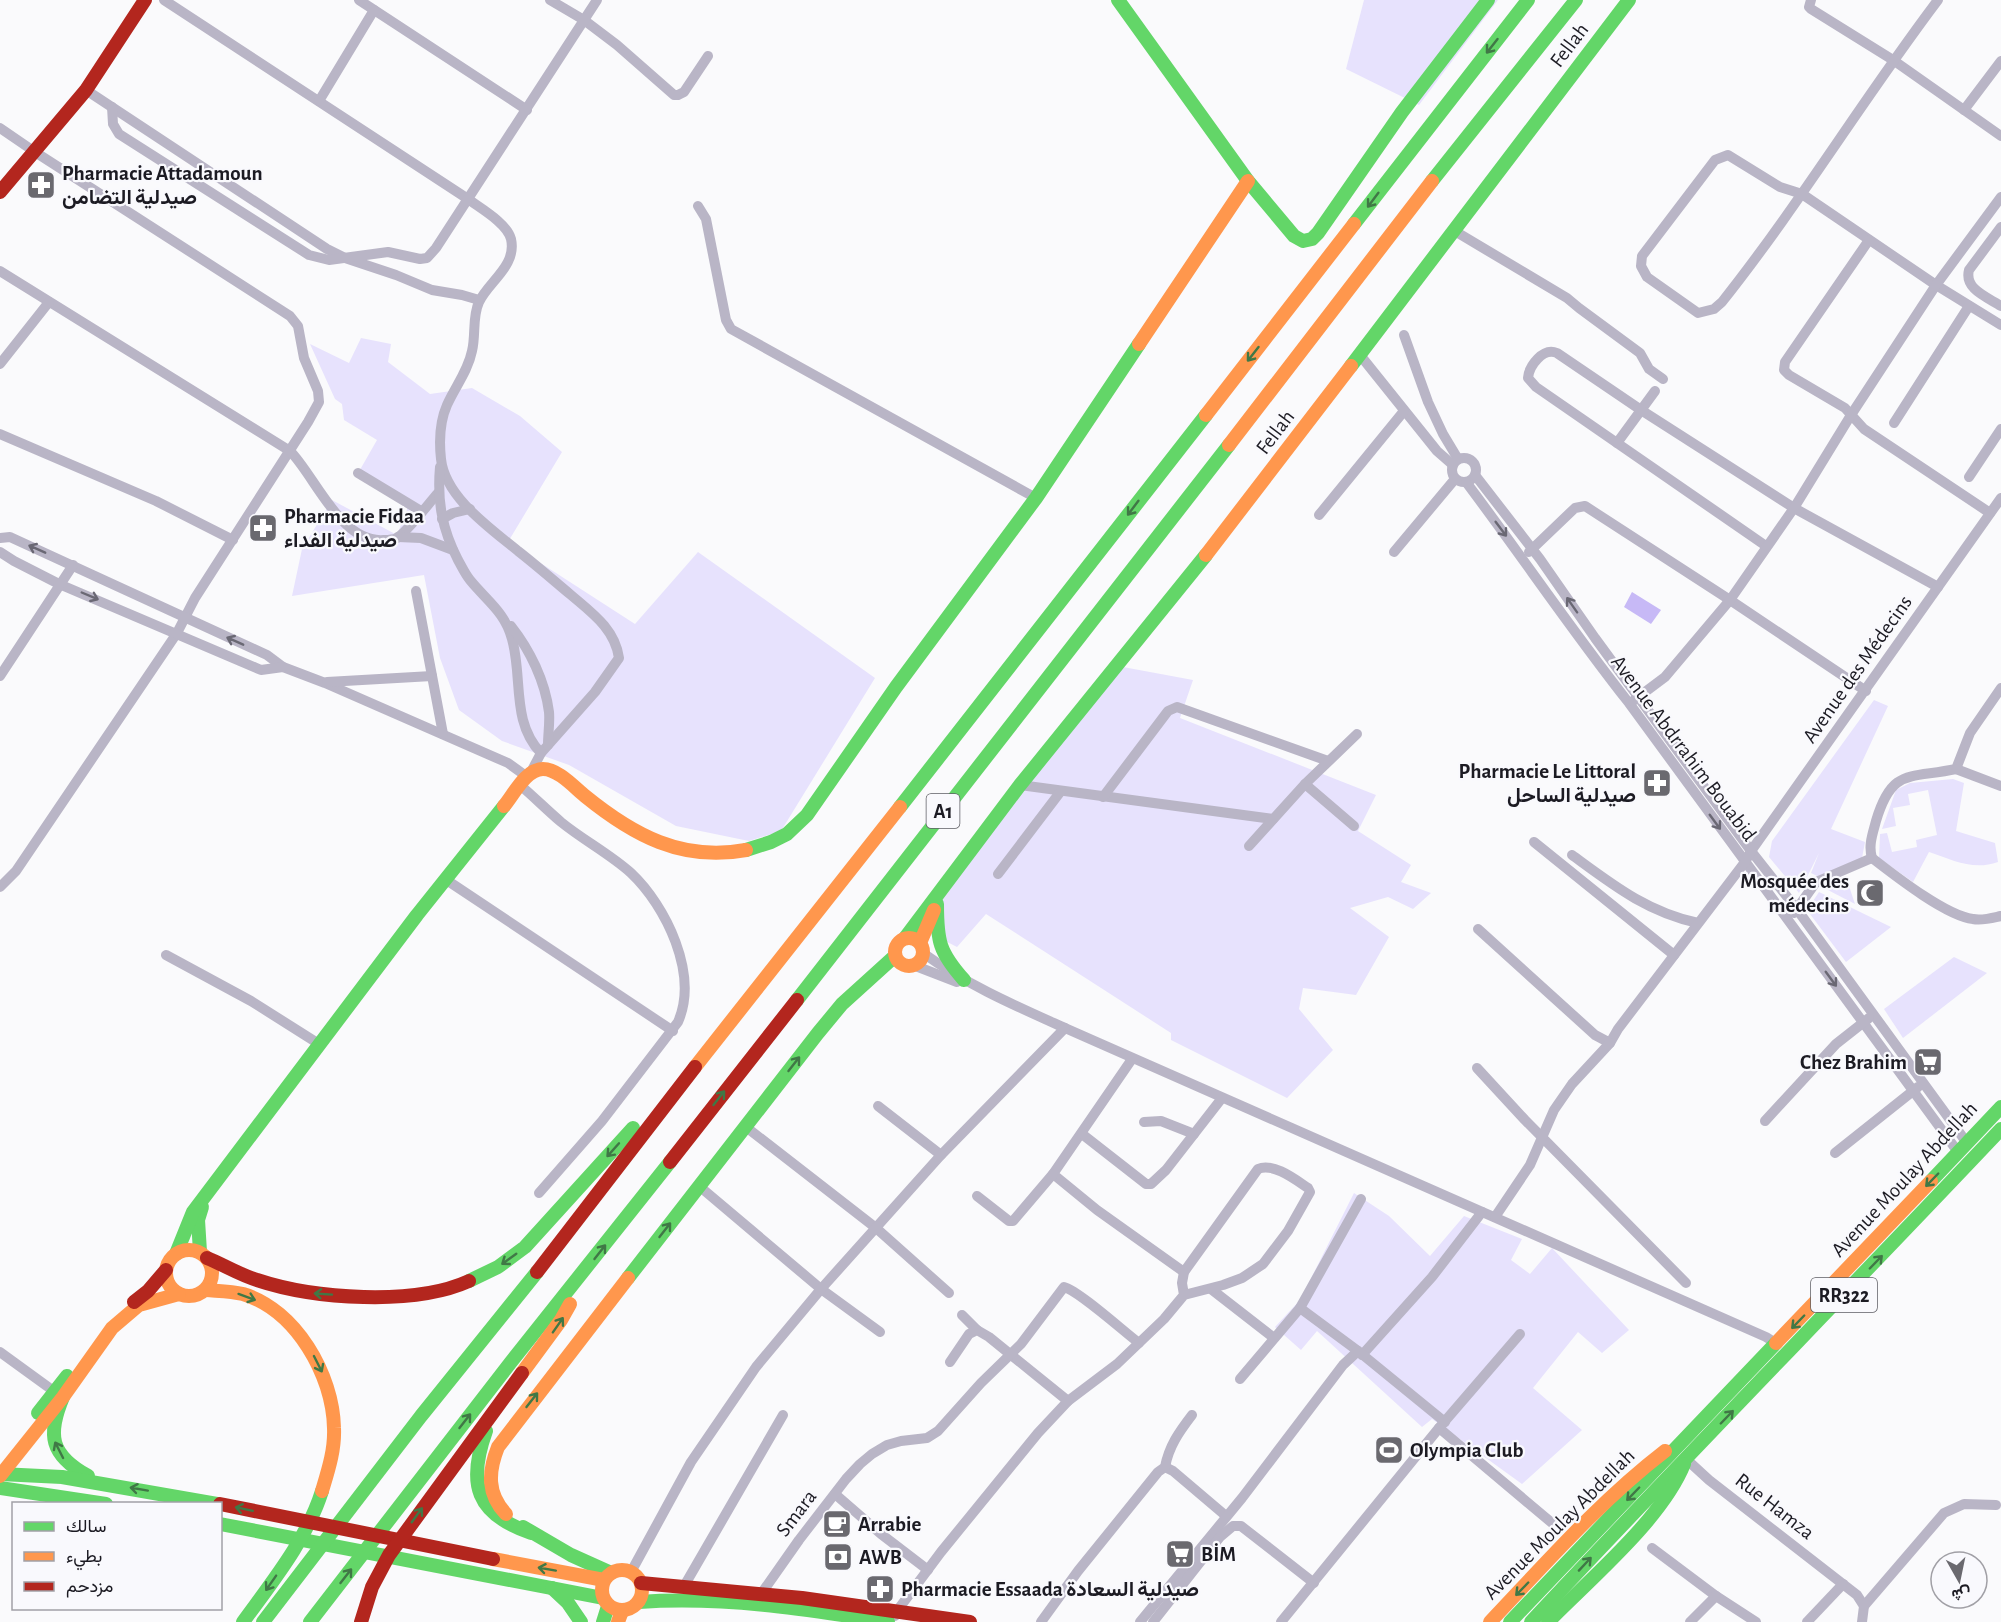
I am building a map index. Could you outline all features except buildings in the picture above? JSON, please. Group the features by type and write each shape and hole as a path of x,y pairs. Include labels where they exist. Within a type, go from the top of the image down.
{"main road":[{"path":"0,192 86,90 145,0"},
{"path":"1118,0 1248,181 1294,236 1303,241 1312,239 1318,234 1402,112 1488,0"},
{"name":"A1","path":"263,1622 421,1416 535,1274 1528,0"},
{"name":"A1","path":"310,1622 1319,330 1426,189 1576,0"},
{"name":"Fellah","path":"531,1533 495,1502 490,1484 490,1467 498,1447 842,1004 895,956 896,945 905,938 1020,785 1180,589 1629,0"},
{"path":"102,1483 72,1468 58,1450 52,1429 59,1395 107,1325 148,1291 166,1270 169,1261 176,1254 194,1212 205,1196 445,879 526,778 543,770 555,772 629,827 646,837 676,847 703,852 743,851 785,836 807,815 896,687 1036,498 1248,181"},
{"name":"Fellah","path":"913,965 921,959 922,948 946,883"},
{"path":"937,904 938,946 947,962 970,983"},
{"path":"905,938 910,937 922,948"},
{"path":"895,956 902,964 913,965"},
{"path":"176,1254 190,1250 239,1274 274,1286 312,1293 386,1297 421,1295 451,1289 483,1276 525,1247 737,1013"},
{"name":"Avenue Moulay Abdellah","path":"1510,1622 1689,1437 2001,1107"},
{"name":"Avenue Moulay Abdellah","path":"1531,1622 1685,1458 1820,1321 2001,1130"},
{"path":"205,1196 198,1220 203,1255 212,1267 213,1276 206,1290"},
{"path":"166,1270 169,1284 179,1294"},
{"path":"362,1622 381,1566 561,1320 582,1275"},
{"path":"0,1474 104,1337 139,1305 179,1294 194,1296 206,1290 235,1293 252,1298 271,1309 293,1328 318,1363 334,1413 334,1441 330,1469 310,1521 291,1554 243,1622"},
{"path":"499,1402 478,1449 475,1464 477,1484 485,1504 498,1518 514,1529 531,1533 608,1576"},
{"name":"Avenue Moulay Abdellah","path":"1490,1622 1613,1495 1647,1464 1689,1437"},
{"name":"Avenue Moulay Abdellah","path":"1548,1622 1647,1519 1678,1479 1683,1470 1685,1458"},
{"path":"0,1474 62,1477 208,1502"},
{"path":"0,1474 102,1502"},
{"path":"222,1505 425,1546 608,1576"},
{"path":"222,1524 552,1588 605,1602 620,1616 639,1602 676,1599 740,1602 867,1616 970,1622"},
{"path":"603,1622 605,1602 601,1588 608,1576 617,1570 631,1572 641,1583 643,1590 639,1602"},
{"path":"641,1583 761,1594 867,1616"},
{"path":"552,1588 581,1622"}],"street":[{"path":"164,0 468,199 507,230 511,239 508,262 503,272 479,300 474,321 472,353 443,416 440,434 441,460 438,493 442,519 453,550 468,578 520,637 535,664 549,713 544,749"},
{"path":"359,0 527,110"},
{"path":"550,0 584,20 617,45 674,95 684,92 708,56"},
{"path":"112,107 112,124 119,134 309,255 322,260 388,252 413,259 427,258 436,248 527,110 597,0"},
{"path":"1810,0 1811,9 1893,60 2001,136"},
{"path":"1938,0 1893,60 1802,194 1729,293 1714,309 1705,313 1689,309 1642,271 1640,261 1715,160 1728,155 1780,187 1802,194 2001,326"},
{"path":"319,101 374,10"},
{"path":"1964,110 2001,60"},
{"path":"86,90 327,249 345,258 432,290 479,300"},
{"path":"0,128 294,319 298,326 304,358 318,391 319,402 184,617 177,633 16,871 0,887"},
{"path":"1629,703 1639,698 1665,677 1730,600 1794,508 1851,415 1936,285 1999,205"},
{"path":"698,206 706,219 726,320 731,329 1036,498"},
{"path":"2001,227 1969,270 1968,278 1973,288 2001,306"},
{"path":"1453,230 1567,298 1641,353 1650,369 1662,379"},
{"path":"1869,240 1784,366 1789,375 1845,408 1864,429 1990,513"},
{"path":"0,271 290,451 301,462 323,499 361,536 379,541 398,537 421,538 453,550"},
{"path":"0,364 50,302"},
{"path":"1894,423 1969,306"},
{"path":"1404,335 1435,419 1455,462"},
{"path":"1766,546 1533,384 1527,375 1533,365 1545,352 1553,351 1794,508 1938,587"},
{"path":"1360,355 1437,451 1455,462"},
{"path":"1617,443 1655,391"},
{"path":"1319,515 1404,411"},
{"path":"1969,477 2001,429"},
{"path":"0,434 156,501 233,540"},
{"path":"1464,458 1473,462 1476,471 1471,479 1455,478 1451,470 1455,462 1464,458"},
{"path":"441,460 449,484 470,509 490,529 597,617 617,644 619,658 595,692 544,749 526,778"},
{"path":"358,473 421,512"},
{"path":"1394,552 1455,478"},
{"name":"Avenue Abdrrahim Bouabid","path":"1471,479 1532,549 1639,698 1796,908 1922,1082 1962,1148"},
{"name":"Avenue Abdrrahim Bouabid","path":"1471,479 1584,647 1629,703 1913,1091 1962,1148"},
{"path":"398,537 438,493"},
{"name":"Avenue des Médecins","path":"1495,1217 1522,1180 1554,1110 1572,1084 1610,1043 1618,1029 1745,862 1751,850 2001,498"},
{"path":"1523,558 1575,508 1585,506 1866,691"},
{"path":"442,519 453,513 470,509"},
{"path":"0,538 10,537 267,655 283,667 508,763 526,778 561,822 632,874 661,912 674,937 683,970 682,1012 672,1031 602,1121 539,1193"},
{"path":"0,552 59,584 261,670 283,667"},
{"path":"0,676 73,565"},
{"path":"416,591 443,734"},
{"path":"505,619 513,641 523,725 534,747 544,749"},
{"path":"1584,647 1595,638"},
{"path":"325,683 432,676"},
{"path":"1956,769 1970,733 2001,688"},
{"path":"1102,797 1168,711 1177,707 1328,761"},
{"path":"1250,846 1305,784 1357,734"},
{"path":"2001,786 1956,769 1908,777 1893,784 1878,814 1869,847 1872,858 1930,899 1964,917 1976,920 2001,916"},
{"path":"1305,784 1354,826"},
{"path":"1020,785 1273,819"},
{"path":"998,874 1061,792"},
{"path":"1534,842 1674,956"},
{"path":"1572,855 1641,903 1669,915 1698,923"},
{"path":"1789,921 1816,882 1872,858"},
{"path":"445,879 672,1031"},
{"path":"1478,929 1595,1035 1610,1043"},
{"path":"922,948 970,983 1065,1028 1766,1337 1777,1344"},
{"path":"166,955 251,1001 319,1044"},
{"path":"913,965 933,974 970,983"},
{"path":"1765,1120 1836,1044 1873,1014"},
{"path":"631,1572 667,1502 697,1452 756,1367 821,1289 940,1155 1065,1028"},
{"path":"977,1196 1013,1221 1053,1174 1132,1059"},
{"path":"1477,1068 1686,1283"},
{"path":"1835,1153 1922,1082"},
{"path":"1082,1134 1146,1184 1150,1184 1166,1170 1222,1098"},
{"path":"878,1107 940,1155"},
{"path":"1144,1122 1161,1121 1194,1134"},
{"path":"746,1127 876,1228 950,1293"},
{"path":"893,1618 928,1570 1038,1433 1068,1401 1117,1364 1164,1319 1184,1295 1223,1285 1256,1270 1268,1260 1307,1199 1310,1192 1308,1188 1271,1168 1263,1166 1258,1169 1184,1272 1182,1283 1184,1295"},
{"path":"1053,1174 1184,1272"},
{"path":"699,1186 821,1289 880,1332"},
{"path":"1240,1379 1300,1308 1360,1199"},
{"path":"1140,1622 1255,1481 1343,1365 1360,1353 1432,1277 1482,1212"},
{"path":"835,1494 846,1479 872,1454 887,1445 933,1435 1008,1354 1021,1344 1064,1287 1082,1298 1139,1343"},
{"path":"1211,1289 1274,1338"},
{"path":"1300,1308 1360,1353 1558,1528"},
{"path":"962,1315 977,1330 1068,1401"},
{"path":"950,1362 969,1334 977,1330"},
{"path":"1281,1622 1442,1425 1520,1334"},
{"path":"0,1352 59,1395"},
{"path":"683,1588 783,1415"},
{"path":"1041,1622 1078,1571 1158,1472 1165,1467 1168,1450 1192,1415"},
{"name":"Rue Hamza","path":"1685,1458 1709,1480 1857,1595 1864,1606"},
{"path":"1165,1467 1173,1471 1226,1516"},
{"name":"Smara","path":"761,1594 835,1494 881,1534 928,1570"},
{"path":"1862,1622 1864,1606 1944,1513 1964,1504 1996,1505"},
{"path":"1153,1622 1220,1537 1233,1526 1241,1526 1314,1583"},
{"path":"1652,1548 1716,1596 1756,1622"},
{"path":"1807,1622 1843,1584"},
{"path":"1690,1622 1716,1596"}],"shaded area":[{"path":"1364,0 1498,0 1419,105 1346,69"},
{"path":"361,338 391,344 388,362 430,394 472,388 520,416 562,452 508,542 635,624 698,552 875,678 781,831 749,841 676,826 569,765 502,741 459,710 440,658 424,575 292,596 302,549 332,500 397,535 408,507 357,475 377,440 344,420 342,404 335,399 310,344 349,363"},
{"path":"1632,592 1661,610 1651,624 1624,607"},
{"path":"1123,667 1193,680 1180,718 1376,795 1358,831 1411,865 1401,882 1431,893 1413,909 1388,897 1350,908 1389,937 1356,995 1303,988 1299,1009 1333,1050 1287,1098 1171,1040 1171,1033 986,914 957,947 914,925"},
{"path":"1874,700 1888,706 1831,829 1865,842 1862,858 1819,877 1811,873 1819,853 1799,893 1769,857 1772,841"},
{"path":"1953,779 1964,783 1956,831 1995,843 1998,862 1972,865 1929,852 1913,882 1879,858 1880,834 1887,833 1892,852 1917,847 1916,840 1937,835 1928,790 1908,794 1910,805 1893,808 1896,826 1882,829 1896,790 1910,783"},
{"path":"1846,877 1855,904 1820,886"},
{"path":"1819,892 1891,927 1846,962 1807,910"},
{"path":"1954,957 1987,973 1903,1038 1884,1009"},
{"path":"1354,1193 1389,1216 1430,1256 1464,1216 1522,1239 1511,1260 1530,1274 1552,1248 1629,1330 1602,1353 1578,1332 1533,1388 1582,1430 1522,1484 1432,1419 1422,1427 1317,1331 1301,1350 1275,1327 1300,1300"}],"traffic: fast":[{"path":"1118,0 1248,181 1294,236 1303,241 1312,239 1318,233 1402,112 1488,0"},
{"path":"1354,224 1528,0"},
{"path":"1432,181 1576,0"},
{"path":"1351,366 1629,0"},
{"path":"746,850 787,834 807,815 896,687 1036,498 1139,344"},
{"path":"900,807 1206,415"},
{"path":"797,1000 1229,445"},
{"path":"905,938 1020,785 1206,555"},
{"path":"176,1254 193,1212 417,915 504,806"},
{"path":"937,904 941,945 949,962 964,980"},
{"path":"628,1278 842,1004 895,956"},
{"path":"1931,1181 2001,1107"},
{"path":"469,1281 498,1267 525,1247 633,1128"},
{"path":"1531,1622 2001,1129"},
{"path":"310,1622 511,1362 670,1162"},
{"path":"200,1252 198,1220 202,1207"},
{"path":"263,1622 421,1416 537,1272"},
{"path":"1510,1622 1776,1343"},
{"path":"38,1413 67,1376"},
{"path":"63,1397 55,1422 55,1443 66,1460 88,1476"},
{"path":"486,1431 477,1467 477,1482 481,1495 498,1516 531,1533"},
{"path":"1548,1622 1604,1568 1642,1527 1674,1485 1684,1464"},
{"path":"0,1474 62,1477 206,1502"},
{"path":"0,1488 93,1502"},
{"path":"243,1622 298,1543 322,1491"},
{"path":"222,1524 603,1598"},
{"path":"523,1527 571,1555 611,1573"},
{"path":"552,1588 568,1603 581,1622"},
{"path":"639,1602 733,1602 795,1608 888,1622"},
{"path":"603,1622 608,1606"}],"traffic: slow":[{"path":"1139,344 1248,181"},
{"path":"1229,445 1432,181"},
{"path":"1206,415 1354,224"},
{"path":"1206,555 1351,366"},
{"path":"504,806 531,773 537,770 549,770 566,779 621,823 660,842 701,852 723,853 746,850"},
{"path":"695,1067 900,807"},
{"path":"920,943 934,910"},
{"path":"909,938 919,942 923,952 919,962 909,966 899,962 895,952 899,942 909,938"},
{"path":"1776,1343 1931,1181"},
{"path":"189,1250 198,1251 205,1257 211,1264 212,1273 211,1282 205,1289 198,1295 189,1296 180,1295 173,1289 167,1282 166,1273 167,1264 173,1257 180,1251 189,1250"},
{"path":"506,1514 492,1491 492,1465 498,1447 628,1278"},
{"path":"206,1290 243,1294 262,1302 295,1329 308,1347 327,1387 334,1428 329,1468 322,1491"},
{"path":"0,1476 63,1397 112,1328 139,1305 179,1294"},
{"path":"522,1373 570,1304"},
{"path":"1490,1622 1596,1512 1665,1451"},
{"path":"493,1559 604,1580"},
{"path":"622,1570 630,1571 636,1576 641,1582 642,1590 641,1598 636,1604 630,1609 622,1610 614,1609 608,1604 603,1598 602,1590 603,1582 608,1576 614,1571 622,1570"},
{"path":"618,1622 622,1611"}],"traffic: jam":[{"path":"0,192 86,90 145,0"},
{"path":"670,1162 797,1000"},
{"path":"537,1272 695,1067"},
{"path":"207,1258 244,1275 280,1287 335,1295 393,1297 446,1289 469,1281"},
{"path":"134,1302 148,1291 166,1270"},
{"path":"361,1622 372,1587 389,1555 522,1373"},
{"path":"222,1504 493,1559"},
{"path":"641,1583 802,1598 970,1622"}],"place":[{"name":"Pharmacie Attadamoun صيدلية التضامن","path":"41,185"},
{"name":"Pharmacie Fidaa صيدلية الفداء","path":"263,528"},
{"name":"Pharmacie Le Littoral صيدلية الساحل","path":"1657,783"},
{"name":"Mosquée des médecins","path":"1870,893"},
{"name":"Chez Brahim","path":"1928,1062"},
{"name":"Olympia Club","path":"1389,1450"},
{"name":"Arrabie","path":"837,1524"},
{"name":"BİM","path":"1180,1554"},
{"name":"AWB","path":"838,1557"},
{"name":"Pharmacie Essaada صيدلية السعادة","path":"880,1589"}]}
